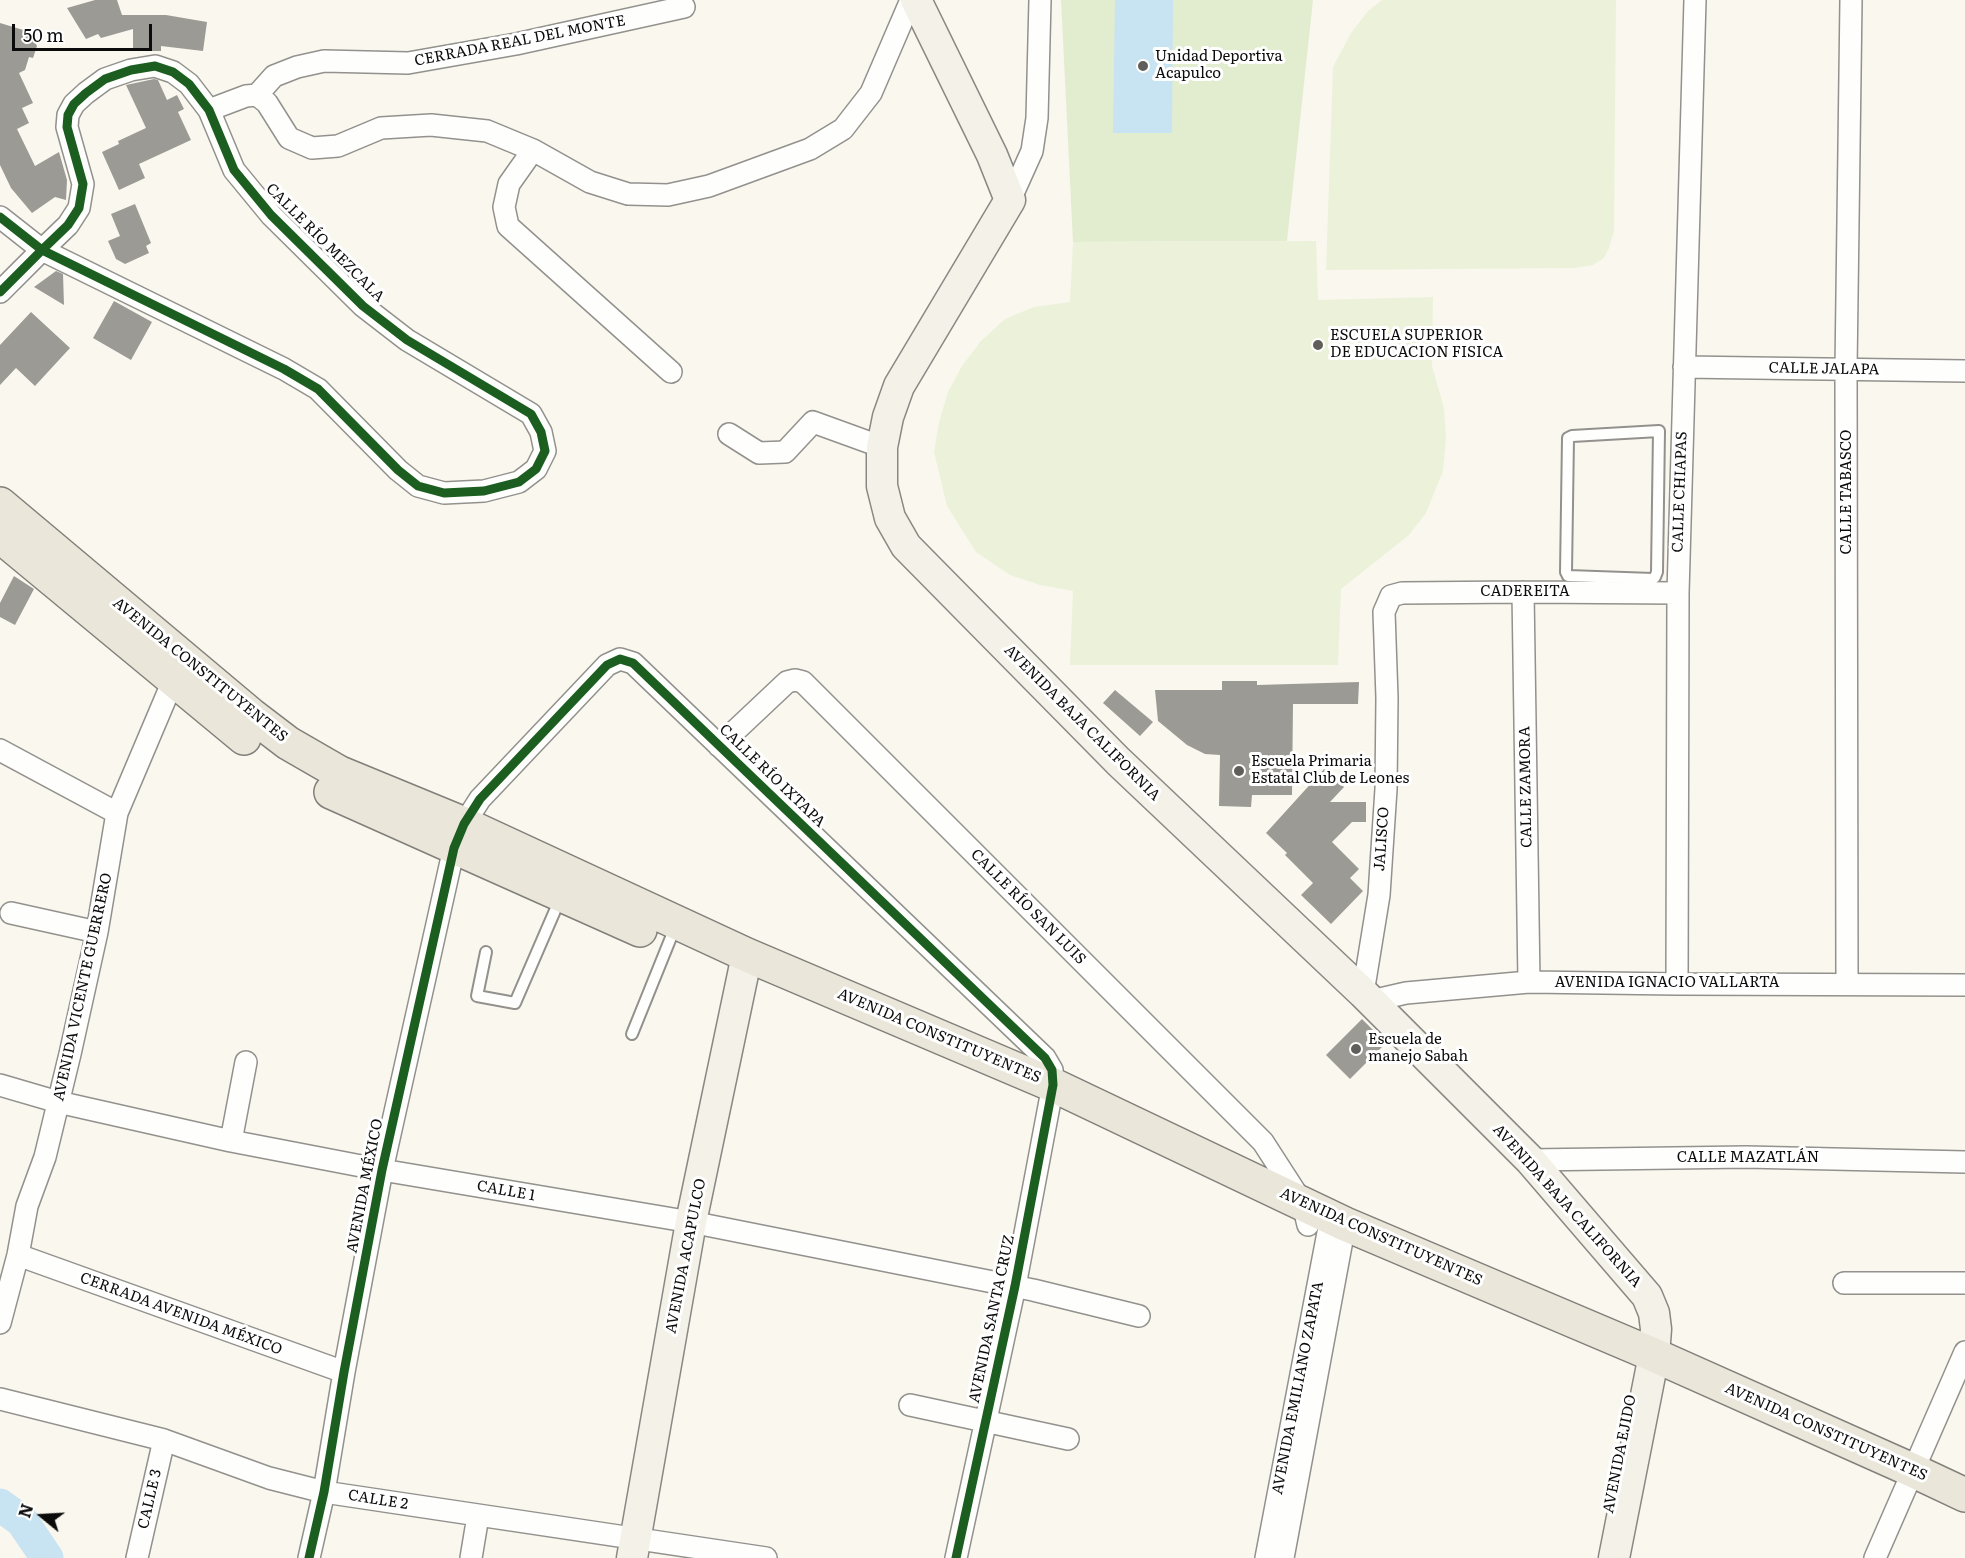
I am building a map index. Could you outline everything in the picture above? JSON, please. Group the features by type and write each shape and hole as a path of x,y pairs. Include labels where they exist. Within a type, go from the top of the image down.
{"main road":[{"path":"916,0 992,155 1010,200"},
{"name":"AVENIDA BAJA CALIFORNIA","path":"1010,200 899,386 888,417 882,447 882,486 890,518 906,546 1118,761 1367,997 1530,1160 1647,1296 1654,1313 1647,1354"},
{"name":"AVENIDA CONSTITUYENTES","path":"0,504 178,669"},
{"name":"AVENIDA CONSTITUYENTES","path":"0,536 178,669 250,714 288,743 459,836 746,966 1051,1095 1326,1224 1647,1354 1910,1479 1965,1515"},
{"name":"AVENIDA ACAPULCO","path":"634,1549 691,1222 746,966"},
{"name":"AVENIDA EJIDO","path":"1600,1558 1647,1354"},
{"name":"AVENIDA EJIDO","path":"1614,1558 1647,1354"},
{"name":"AVENIDA CONSTITUYENTES","path":"1910,1479 1965,1496"}],"street":[{"path":"209,110 257,94 267,103 289,138 312,148 338,146 381,128 431,124 487,131 533,150 590,182 628,194 668,195 709,186 810,149 843,129 871,93 911,0"},
{"name":"AVENIDA BAJA CALIFORNIA","path":"1010,200 1032,151 1037,118 1040,0"},
{"name":"CALLE CHIAPAS","path":"1677,984 1678,593 1695,0"},
{"name":"CALLE TABASCO","path":"1847,983 1846,369 1851,0"},
{"name":"CERRADA REAL DEL MONTE","path":"257,94 274,76 324,61 408,63 516,44 684,7"},
{"name":"CALLE RÍO MEZCALA","path":"155,66 172,72 189,84 209,110 234,170 271,215 363,306 407,340 531,414 541,432 545,451 536,469 519,482 484,491 444,493 418,486 398,470 318,390 284,369 42,250 68,225 79,208 83,184 68,127 68,115 74,104 105,79 131,70 155,66"},
{"path":"533,150 509,184 504,207 508,226 671,372"},
{"path":"0,217 42,250 0,292"},
{"name":"CALLE JALAPA","path":"1684,367 1965,371"},
{"path":"729,434 759,453 785,452 813,422 882,447"},
{"name":"CALLE ZAMORA","path":"1523,592 1529,982"},
{"name":"CADEREITA","path":"1384,612 1391,596 1402,594 1678,593"},
{"name":"JALISCO","path":"1367,997 1386,789 1387,698 1384,612"},
{"name":"CALLE RÍO IXTAPA","path":"459,836 480,800 607,665 620,659 633,663 1045,1058 1052,1070 1051,1095"},
{"name":"AVENIDA VICENTE GUERRERO","path":"0,1323 18,1255 27,1206 45,1157 97,932 117,813 178,669"},
{"name":"CALLE RÍO SAN LUIS","path":"720,746 787,682 795,680 803,682 1263,1142 1326,1224"},
{"path":"0,750 117,813"},
{"name":"AVENIDA MÉXICO","path":"309,1558 324,1492 382,1170 459,836"},
{"path":"11,913 97,932"},
{"name":"AVENIDA IGNACIO VALLARTA","path":"1367,997 1529,982 1965,985"},
{"path":"231,1142 246,1062"},
{"name":"CALLE 1","path":"0,1085 58,1102 231,1142 691,1222 1015,1286 1139,1316"},
{"name":"AVENIDA SANTA CRUZ","path":"956,1558 1015,1286 1051,1095"},
{"name":"CALLE MAZATLÁN","path":"1530,1160 1746,1157 1965,1162"},
{"name":"AVENIDA EMILIANO ZAPATA","path":"1266,1558 1326,1224"},
{"name":"AVENIDA EMILIANO ZAPATA","path":"1283,1558 1326,1224"},
{"name":"CERRADA AVENIDA MÉXICO","path":"18,1255 344,1372"},
{"path":"1844,1283 1965,1283"},
{"path":"1875,1558 1965,1352"},
{"name":"CALLE 2","path":"0,1399 164,1440 269,1478 324,1492 478,1516 634,1549 766,1558"},
{"path":"910,1405 1068,1439"},
{"name":"CALLE 3","path":"137,1558 164,1440"},
{"path":"471,1558 478,1516"}],"lane":[{"path":"1659,431 1657,572 1655,577 1653,579 1568,576 1566,572 1568,438 1582,435 1659,431 1682,431"},
{"path":"486,952 477,996 515,1003 566,884"},
{"path":"632,1034 673,933"}],"green space":[{"path":"1061,0 1313,0 1287,241 1073,242"},
{"path":"1382,0 1616,0 1614,231 1604,258 1593,265 1574,268 1326,270 1333,67 1351,33 1368,11"},
{"path":"1316,241 1318,300 1433,297 1432,366 1444,408 1446,438 1443,471 1426,513 1409,535 1341,589 1338,665 1070,665 1073,591 1040,585 1010,575 976,552 947,506 934,452 939,422 948,392 962,366 981,341 1005,319 1034,307 1070,302 1073,242"}],"water":[{"name":"Unidad Deportiva Acapulco","path":"1115,0 1173,0 1172,133 1113,133"}],"building":[{"path":"95,0 117,0 122,15 166,15 207,22 203,51 161,46 161,51 133,51 133,29 101,38 98,34 86,39 67,8"},
{"path":"0,23 30,32 37,46 33,58 29,57 25,70 19,73 33,103 22,108 29,123 17,129 35,166 59,152 67,180 66,200 55,197 32,213 11,188 0,165"},
{"path":"158,80 167,100 177,95 184,109 178,112 191,140 139,164 145,178 119,190 102,152 119,144 118,141 146,128 126,85"},
{"path":"135,204 151,243 146,246 149,253 125,264 116,259 108,241 120,236 111,214"},
{"path":"56,271 63,274 64,305 34,287"},
{"path":"114,301 152,322 131,360 93,338"},
{"path":"31,312 70,348 35,386 16,368 0,385 0,345"},
{"path":"14,576 34,589 15,625 0,617 0,603"},
{"path":"1222,681 1257,681 1257,685 1359,682 1358,704 1293,704 1292,795 1252,795 1251,807 1219,806 1220,755 1205,754 1187,745 1158,721 1155,690 1222,690"},
{"path":"1115,690 1153,722 1140,736 1103,703"},
{"path":"1325,768 1344,787 1330,802 1366,802 1366,822 1352,822 1332,842 1359,869 1350,878 1363,891 1331,924 1301,895 1313,883 1266,833"},
{"name":"Escuela de manejo Sabah","path":"1362,1019 1386,1043 1350,1079 1326,1055"}],"waterway":[{"path":"0,1505 22,1521 47,1558"}],"cycle path":[{"path":"0,217 42,250 284,369 318,389 398,470 418,486 444,493 484,491 519,482 536,469 545,451 541,432 531,414 407,340 363,306 271,215 234,170 209,110 189,84 173,72 155,66 131,70 105,79 74,104 68,115 67,127 83,184 79,208 68,225 42,250 0,292"},
{"path":"309,1558 324,1492 382,1170 454,848 464,824 480,799 607,665 620,659 633,663 1045,1058 1052,1070 1053,1085 1015,1286 956,1558"}],"place":[{"name":"Unidad Deportiva Acapulco","path":"1143,66"},
{"name":"ESCUELA SUPERIOR DE EDUCACION FISICA","path":"1318,345"},
{"name":"Escuela Primaria Estatal Club de Leones","path":"1239,771"},
{"name":"Escuela de manejo Sabah","path":"1356,1049"}]}
